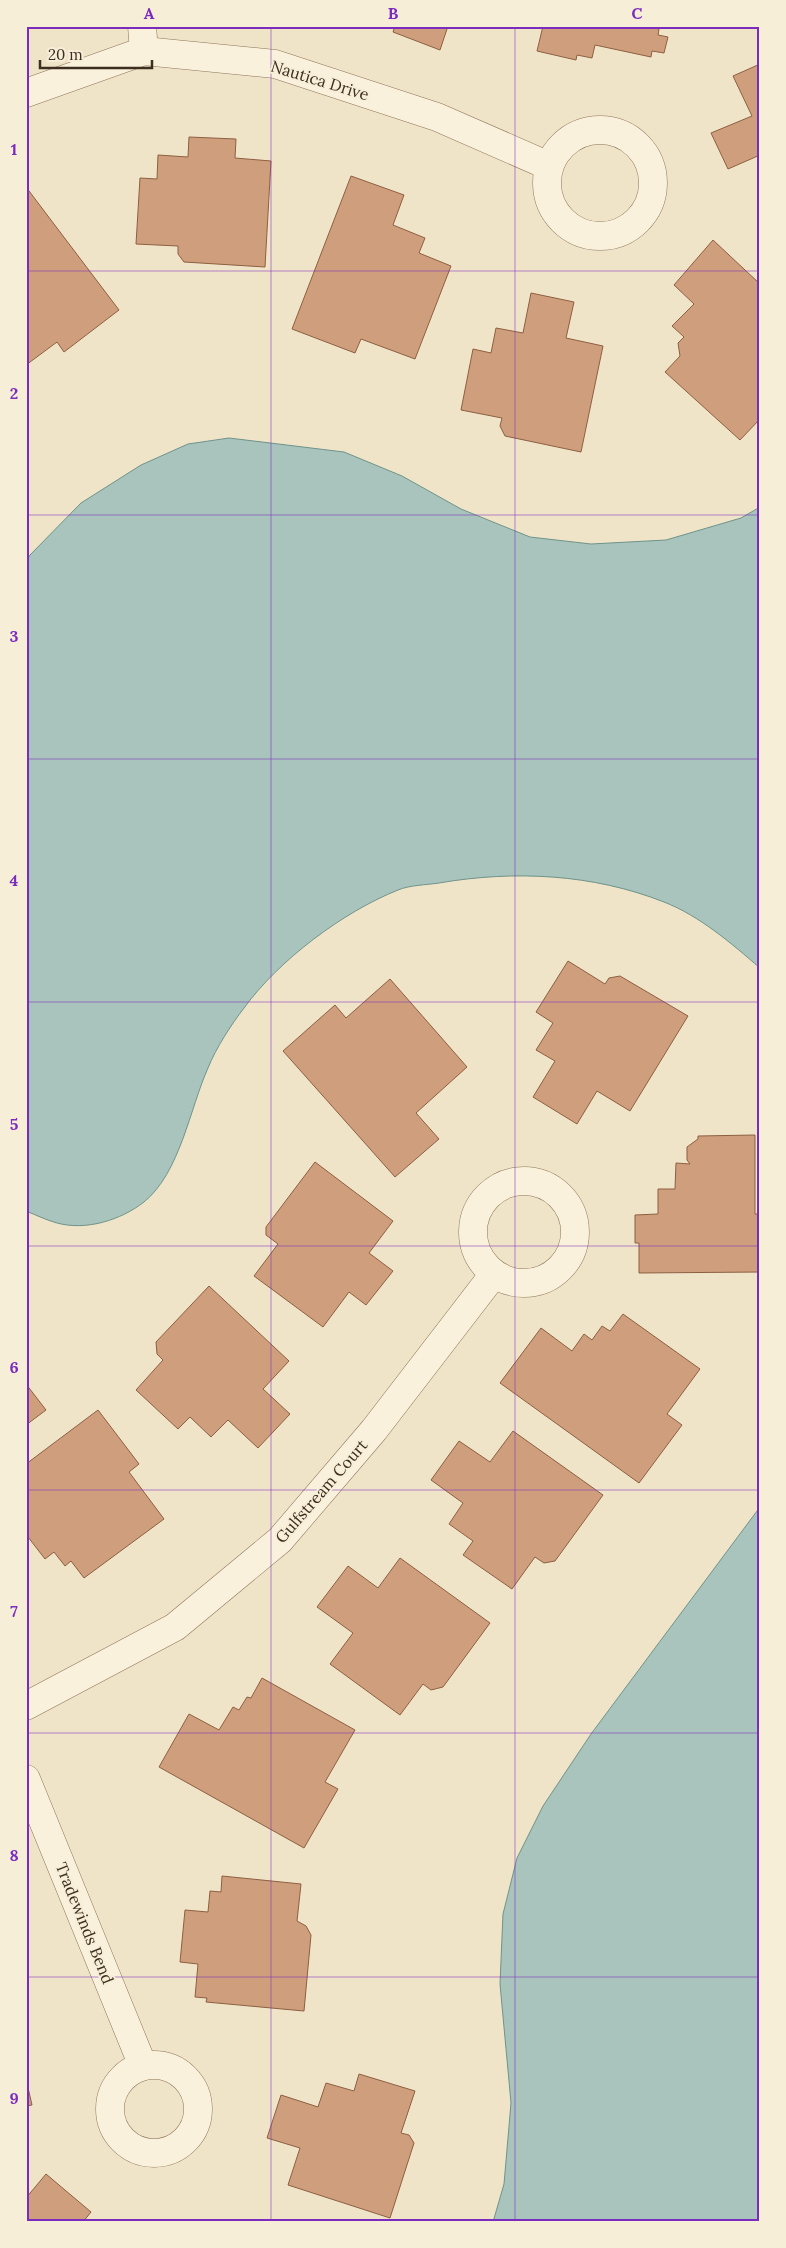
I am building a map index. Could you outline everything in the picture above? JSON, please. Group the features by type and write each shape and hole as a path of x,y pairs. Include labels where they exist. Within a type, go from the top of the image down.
{"street":[{"name":"Nautica Drive","path":"26,93 143,39 275,64 436,117 549,166"},
{"name":"Gulfstream Court","path":"26,1706 175,1626 280,1540 374,1430 494,1274"},
{"name":"Tradewinds Bend","path":"26,1780 143,2066"}],"water":[{"path":"229,438 344,452 402,476 461,509 530,537 591,544 666,540 741,518 760,507 760,968 715,931 690,915 664,902 610,885 582,880 525,876 468,879 403,888 377,899 334,924 294,955 258,990 234,1022 215,1053 183,1139 167,1174 156,1190 144,1202 114,1219 91,1225 80,1226 57,1223 26,1211 26,563 30,555 81,503 141,465 188,444"},
{"path":"760,1507 760,2222 493,2222 504,2184 511,2103 500,1984 503,1914 517,1858 543,1806 591,1734"}],"building":[{"path":"395,26 448,26 440,50 393,32"},
{"path":"543,26 646,26 659,29 658,35 668,37 664,53 652,51 651,57 595,45 592,58 577,55 576,60 537,51"},
{"path":"760,64 760,155 728,169 711,133 752,116 733,76"},
{"path":"189,137 236,139 235,158 271,161 265,267 184,262 178,254 178,246 136,244 140,178 157,179 158,155 188,157"},
{"path":"351,176 404,195 393,225 425,238 419,253 451,266 415,359 361,339 355,353 292,329"},
{"path":"26,187 119,310 64,352 57,342 26,365"},
{"path":"713,240 760,284 760,419 740,440 665,372 680,356 678,343 684,337 672,326 694,304 674,285"},
{"path":"531,293 574,302 566,338 603,346 581,452 505,436 500,426 502,418 461,410 473,349 491,353 496,328 523,333"},
{"path":"568,961 605,984 609,978 620,976 688,1016 630,1111 597,1091 577,1124 533,1097 555,1061 536,1050 553,1023 536,1012"},
{"path":"390,979 467,1067 416,1113 439,1139 395,1177 283,1051 335,1005 346,1018"},
{"path":"755,1135 755,1214 760,1214 760,1272 639,1273 639,1243 635,1243 635,1215 658,1214 658,1189 675,1189 676,1163 690,1164 687,1160 687,1147 698,1139 698,1136"},
{"path":"315,1162 393,1221 369,1253 393,1271 366,1305 349,1292 323,1327 254,1276 278,1244 266,1235 266,1227"},
{"path":"209,1286 289,1361 263,1389 290,1414 258,1448 228,1420 211,1437 190,1417 178,1429 136,1390 163,1360 157,1354 156,1342"},
{"path":"623,1314 700,1369 667,1414 682,1425 639,1483 500,1383 541,1328 572,1351 584,1334 592,1340 602,1326 610,1331"},
{"path":"26,1384 46,1410 26,1425"},
{"path":"98,1410 139,1464 129,1472 164,1519 84,1578 71,1561 65,1566 54,1552 45,1559 28,1537 26,1538 26,1464"},
{"path":"513,1431 603,1495 555,1561 544,1563 535,1557 512,1589 463,1555 473,1541 449,1524 463,1503 431,1480 459,1441 490,1462"},
{"path":"400,1558 490,1623 443,1687 431,1690 423,1684 400,1715 330,1664 353,1633 317,1607 348,1566 378,1588"},
{"path":"262,1678 355,1730 325,1782 338,1789 304,1848 159,1767 189,1714 219,1730 233,1707 239,1710 247,1697 251,1698"},
{"path":"222,1876 301,1884 297,1921 306,1926 311,1935 304,2011 206,2002 207,1998 195,1997 198,1964 180,1962 185,1910 208,1912 210,1891 221,1892"},
{"path":"359,2074 415,2091 401,2133 409,2135 414,2143 390,2218 288,2185 300,2148 267,2138 281,2095 318,2107 326,2083 354,2091"},
{"path":"26,2079 32,2105 26,2106"},
{"path":"46,2174 91,2212 83,2222 26,2222 26,2198"}]}
